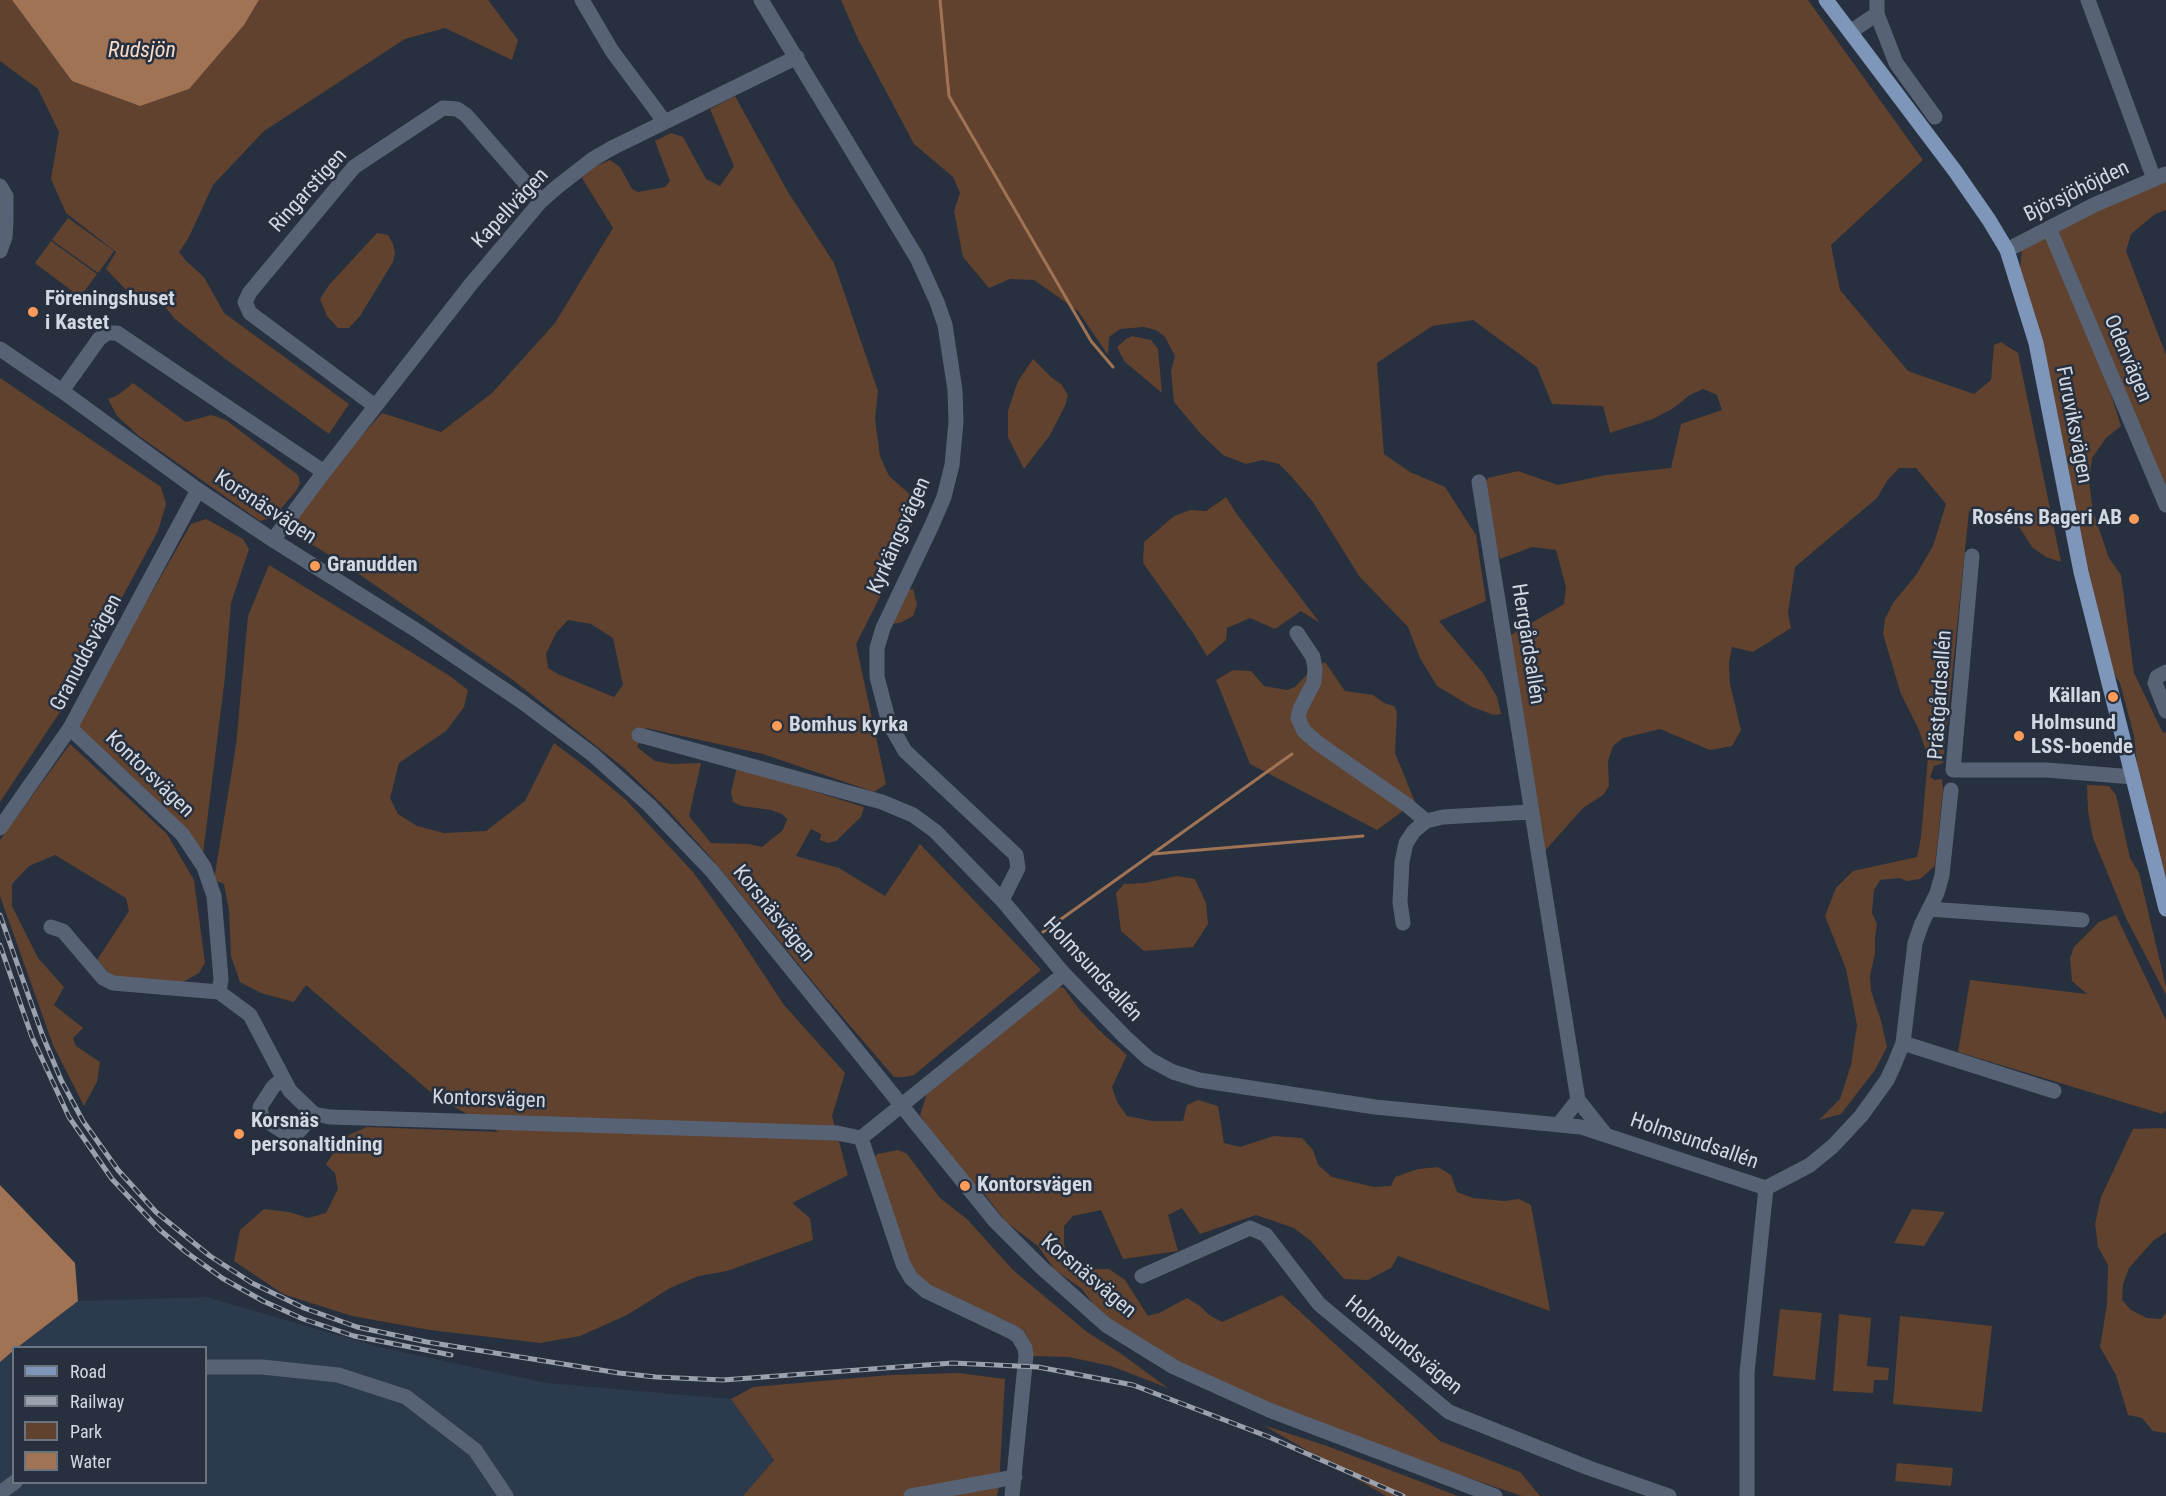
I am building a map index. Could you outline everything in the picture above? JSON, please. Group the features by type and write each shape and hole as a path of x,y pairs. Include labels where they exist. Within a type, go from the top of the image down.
{"main road":[{"name":"Furuviksvägen","path":"1826,0 1955,171 2007,250 2036,343 2069,515 2166,909"}],"street":[{"path":"582,0 612,51 664,121"},
{"name":"Kyrkängsvägen","path":"762,0 917,258 945,325 956,390 952,465 944,497 883,628 877,648 877,677 889,723 905,751 1016,855 1018,868 1002,900"},
{"path":"2088,0 2160,176"},
{"path":"1850,32 1877,7 1896,63 1935,117"},
{"name":"Kapellvägen","path":"273,540 471,284 541,201 593,159 664,121 797,57"},
{"name":"Ringarstigen","path":"375,406 250,313 245,302 250,292 354,167 443,108 457,108 466,115 541,201"},
{"name":"Björsjöhöjden","path":"2007,250 2160,176"},
{"path":"0,186 6,196 6,221 5,237 0,251"},
{"name":"Odenvägen","path":"2049,228 2166,506"},
{"path":"62,392 99,339 107,333 117,333 324,472"},
{"name":"Korsnäsvägen","path":"0,350 198,490 273,540 376,603 521,700 592,754 636,793 712,871 995,1221 1042,1268 1106,1325 1174,1367 1269,1410 1496,1496"},
{"name":"Herrgårdsallén","path":"1479,482 1530,813 1578,1100"},
{"name":"Granuddsvägen","path":"0,828 70,728 198,490"},
{"name":"Prästgårdsallén","path":"1972,556 1953,770 2047,770 2133,777"},
{"path":"1297,633 1313,657 1315,669 1314,682 1300,709 1298,718 1304,731 1426,821"},
{"path":"2166,672 2157,677 2155,683 2166,711"},
{"name":"Kontorsvägen","path":"70,728 182,834 204,867 214,896 220,963 219,992"},
{"name":"Holmsundsallén","path":"639,735 899,808 924,822 1002,900 1064,974 1124,1036 1149,1059 1189,1078 1375,1107 1581,1127 1766,1188 1810,1165 1850,1130 1887,1080 1903,1043"},
{"name":"Prästgårdsallén","path":"1903,1043 1916,943 1942,875 1951,790"},
{"path":"1403,923 1400,880 1406,843 1414,831 1426,821 1443,817 1530,813"},
{"path":"1929,909 2082,920"},
{"path":"51,927 63,931 103,978 113,983 170,986 219,992 250,1015 282,1079 290,1091 314,1114 293,1138 262,1118 260,1107 273,1087 282,1079"},
{"path":"1012,1496 1025,1348 1022,1341 1012,1332 926,1291 911,1278 903,1264 861,1138 1064,974"},
{"path":"1903,1043 2054,1091"},
{"path":"1559,1124 1578,1100"},
{"name":"Holmsundsallén","path":"1578,1100 1605,1134"},
{"name":"Kontorsvägen","path":"314,1114 330,1117 837,1133 861,1138"},
{"path":"1748,1496 1747,1373 1766,1188"},
{"name":"Holmsundsvägen","path":"1142,1276 1251,1228 1266,1235 1319,1304 1449,1412 1588,1468 1669,1496"},
{"path":"207,1367 262,1367 338,1375 406,1397 475,1450 506,1496"},
{"path":"911,1496 1015,1477"}],"shaded area":[{"path":"206,1297 379,1347 547,1383 731,1399 774,1460 743,1496 0,1496 0,1362 12,1352 12,1484 207,1484 207,1346 19,1346 78,1301"}],"green space":[{"path":"0,0 12,0 72,81 244,25 259,0 488,0 518,40 512,60 445,28 405,39 264,131 213,185 188,239 179,252 204,277 224,313 349,404 329,434 224,358 175,319 153,292 129,293 106,269 116,252 66,213 51,179 59,132 38,89 0,61"},
{"path":"841,0 1808,0 1923,160 1831,245 1840,290 1908,371 1974,394 1991,380 1994,345 2001,342 2018,353 2061,562 2046,557 2032,547 2011,514 1969,511 1943,763 1934,766 1930,777 1934,780 1942,779 1943,789 1935,866 1920,879 1880,880 1874,890 1872,913 1877,924 1875,953 1870,976 1871,991 1887,1047 1875,1070 1841,1114 1819,1120 1840,1099 1851,1065 1857,1025 1846,969 1825,916 1836,888 1853,871 1917,857 1921,837 1928,757 1919,730 1901,694 1883,634 1885,619 1893,603 1916,575 1933,546 1946,504 1916,468 1899,468 1887,481 1877,498 1795,567 1788,613 1791,628 1753,652 1732,647 1729,663 1730,684 1741,730 1732,746 1710,750 1660,729 1623,738 1613,746 1608,761 1609,786 1603,795 1583,808 1542,854 1509,636 1564,604 1566,587 1556,550 1532,547 1500,559 1494,544 1484,487 1488,478 1518,471 1558,485 1606,475 1671,468 1681,424 1722,410 1717,395 1703,389 1653,419 1610,433 1603,406 1552,404 1537,367 1473,320 1432,326 1377,363 1384,454 1410,472 1445,487 1476,535 1486,601 1439,621 1483,673 1497,697 1501,714 1494,715 1472,707 1437,686 1420,658 1408,627 1359,576 1313,502 1291,476 1279,464 1263,460 1246,464 1223,455 1200,433 1174,402 1171,371 1175,356 1165,337 1156,330 1144,327 1120,329 1109,337 1108,355 1078,311 1034,280 1010,279 989,288 963,257 954,211 960,193 953,177 914,144 858,39"},
{"path":"735,96 788,192 834,263 878,391 875,419 880,456 889,476 921,504 883,591 856,644 886,784 874,792 763,754 646,728 637,747 655,761 672,764 701,763 689,816 711,843 749,844 762,847 783,830 787,819 782,814 771,810 742,806 733,802 731,792 737,767 864,807 861,817 836,841 828,843 820,840 821,834 811,829 796,856 839,868 885,896 920,844 1041,970 914,1075 905,1077 894,1077 712,859 669,811 624,768 513,680 347,566 288,530 328,474 382,413 441,432 492,393 555,323 613,228 582,178 591,168 610,160 620,167 632,189 638,192 665,187 670,181 655,141 671,133 683,137 706,179 720,186 734,166 710,109","holes":["568,620 591,624 613,638 623,685 614,697 548,668 546,654 556,633"]},
{"path":"2166,177 2166,210 2155,214 2131,234 2126,251 2166,355 2166,495 2056,228"},
{"path":"68,218 114,251 98,273 52,240"},
{"path":"377,233 388,235 393,244 395,253 393,262 360,316 349,328 338,328 327,316 320,299 329,285"},
{"path":"2045,236 2100,360 2121,426 2106,438 2092,458 2089,482 2093,511 2109,558 2121,575 2134,673 2163,733 2166,732 2166,886 2138,772 2134,736 2120,683 2112,671 2073,515 2020,270 2022,249"},
{"path":"51,241 97,274 80,297 35,263"},
{"path":"1132,336 1151,340 1158,349 1162,393 1125,362 1120,353 1117,347"},
{"path":"1033,359 1062,385 1068,395 1050,435 1024,469 1008,437 1008,411 1018,381"},
{"path":"0,378 161,487 166,504 158,531 60,712 0,802"},
{"path":"133,383 186,422 211,415 226,420 298,475 300,483 296,491 274,517 260,521 139,436 117,416 108,399 118,395"},
{"path":"1226,497 1320,623 1301,611 1275,629 1250,618 1227,628 1226,640 1207,656 1143,563 1144,542 1174,516 1191,510 1206,511"},
{"path":"206,519 243,539 249,549 231,603 225,677 203,854 75,726 191,524"},
{"path":"269,565 450,676 468,690 464,707 446,731 399,763 390,798 398,814 417,826 444,833 486,831 525,801 554,743 626,800 693,872 784,1005 845,1073 832,1116 848,1175 792,1203 810,1218 813,1240 727,1271 699,1276 670,1288 627,1315 580,1336 540,1343 430,1330 352,1316 283,1294 234,1261 240,1230 264,1209 289,1212 308,1218 326,1213 338,1189 335,1173 326,1164 340,1143 351,1134 367,1127 499,1132 435,1096 306,985 294,1002 261,993 240,982 231,956 229,910 224,884 214,880 236,745 248,616"},
{"path":"913,589 917,605 913,616 900,623 889,624 906,590"},
{"path":"1325,662 1345,691 1373,695 1384,703 1394,706 1397,712 1395,753 1415,802 1377,830 1250,764 1216,680 1233,670 1251,671 1264,686 1287,690 1295,687 1309,672"},
{"path":"70,744 167,834 194,880 205,963 199,973 183,982 113,977 97,960 129,911 126,898 55,855 29,866 12,884 12,906 38,958 64,987 54,1005 83,1028 73,1038 76,1046 100,1062 97,1082 84,1106 53,1045 0,896 0,840"},
{"path":"2087,785 2109,786 2116,795 2130,858 2139,873 2166,995 2126,918 2093,838 2088,811"},
{"path":"1177,876 1195,879 1206,903 1208,924 1193,947 1144,951 1121,931 1116,893 1124,884 1144,883"},
{"path":"2116,915 2166,1020 2166,1110 2162,1114 1958,1052 1970,980 2087,994 2072,981 2070,958 2074,947 2099,922"},
{"path":"1055,986 1064,988 1079,1009 1127,1055 1112,1087 1117,1102 1127,1116 1152,1121 1183,1121 1187,1105 1198,1100 1218,1106 1224,1143 1240,1147 1274,1136 1302,1138 1313,1150 1318,1165 1332,1177 1374,1187 1391,1186 1395,1177 1418,1169 1438,1167 1451,1175 1457,1192 1473,1198 1504,1201 1519,1199 1531,1205 1550,1311 1398,1256 1391,1268 1368,1280 1344,1279 1311,1241 1294,1228 1256,1215 1200,1234 1182,1208 1168,1215 1178,1251 1123,1259 1101,1210 1073,1216 1064,1226 1064,1245 1080,1269 1109,1269 1125,1280 1148,1316 1159,1313 1187,1298 1222,1322 1282,1295 1440,1441 1520,1472 1540,1496 1522,1496 1430,1465 1274,1406 1177,1364 1107,1322 1082,1289 1055,1270 1038,1246 1006,1222 983,1192 961,1173 920,1115 927,1093"},
{"path":"2133,1129 2166,1129 2166,1232 2153,1241 2129,1268 2123,1284 2122,1300 2131,1310 2147,1318 2161,1319 2166,1313 2166,1433 2153,1431 2142,1418 2128,1415 2116,1375 2100,1347 2107,1304 2108,1265 2098,1247 2095,1224 2101,1197"},
{"path":"898,1150 907,1154 940,1198 967,1219 1013,1270 1087,1332 1168,1388 1111,1366 1069,1357 1030,1356 1030,1342 1025,1332 1011,1323 937,1292 920,1281 906,1258 873,1161 877,1154"},
{"path":"1912,1209 1945,1212 1924,1246 1894,1243"},
{"path":"1780,1309 1822,1313 1815,1380 1773,1376"},
{"path":"1839,1314 1871,1318 1867,1366 1889,1368 1888,1380 1874,1380 1873,1393 1833,1391"},
{"path":"1900,1316 1992,1326 1982,1412 1893,1404"},
{"path":"959,1373 1005,1379 997,1496 743,1496 774,1460 731,1399 753,1387 890,1375"},
{"path":"1263,1425 1327,1446 1458,1496 1386,1496"},
{"path":"1897,1463 1953,1468 1951,1486 1895,1481"}],"water":[{"name":"Rudsjön","path":"12,0 259,0 244,25 189,89 140,106 72,81"},
{"path":"0,1185 75,1263 78,1301 19,1346 12,1346 12,1352 0,1362"}],"waterway":[{"path":"940,0 949,96 1091,341 1113,367"},
{"path":"1043,932 1292,754"},
{"path":"1153,854 1363,836"}],"railway":[{"path":"0,915 42,1034 61,1080 83,1121 118,1170 156,1212 210,1256 252,1283 304,1308 357,1327 427,1342 656,1377 723,1380 953,1363 1038,1367 1133,1385 1269,1437 1403,1496"},
{"path":"0,945 32,1037 69,1117 112,1179 160,1230 222,1278 263,1301 303,1319 354,1336 451,1355"}],"place":[{"name":"Föreningshuset i Kastet","path":"33,312"},
{"name":"Roséns Bageri AB","path":"2134,519"},
{"name":"Granudden","path":"315,566"},
{"name":"Källan","path":"2113,697"},
{"name":"Bomhus kyrka","path":"777,726"},
{"name":"Holmsund LSS-boende","path":"2019,736"},
{"name":"Korsnäs personaltidning","path":"239,1134"},
{"name":"Kontorsvägen","path":"965,1186"}]}
